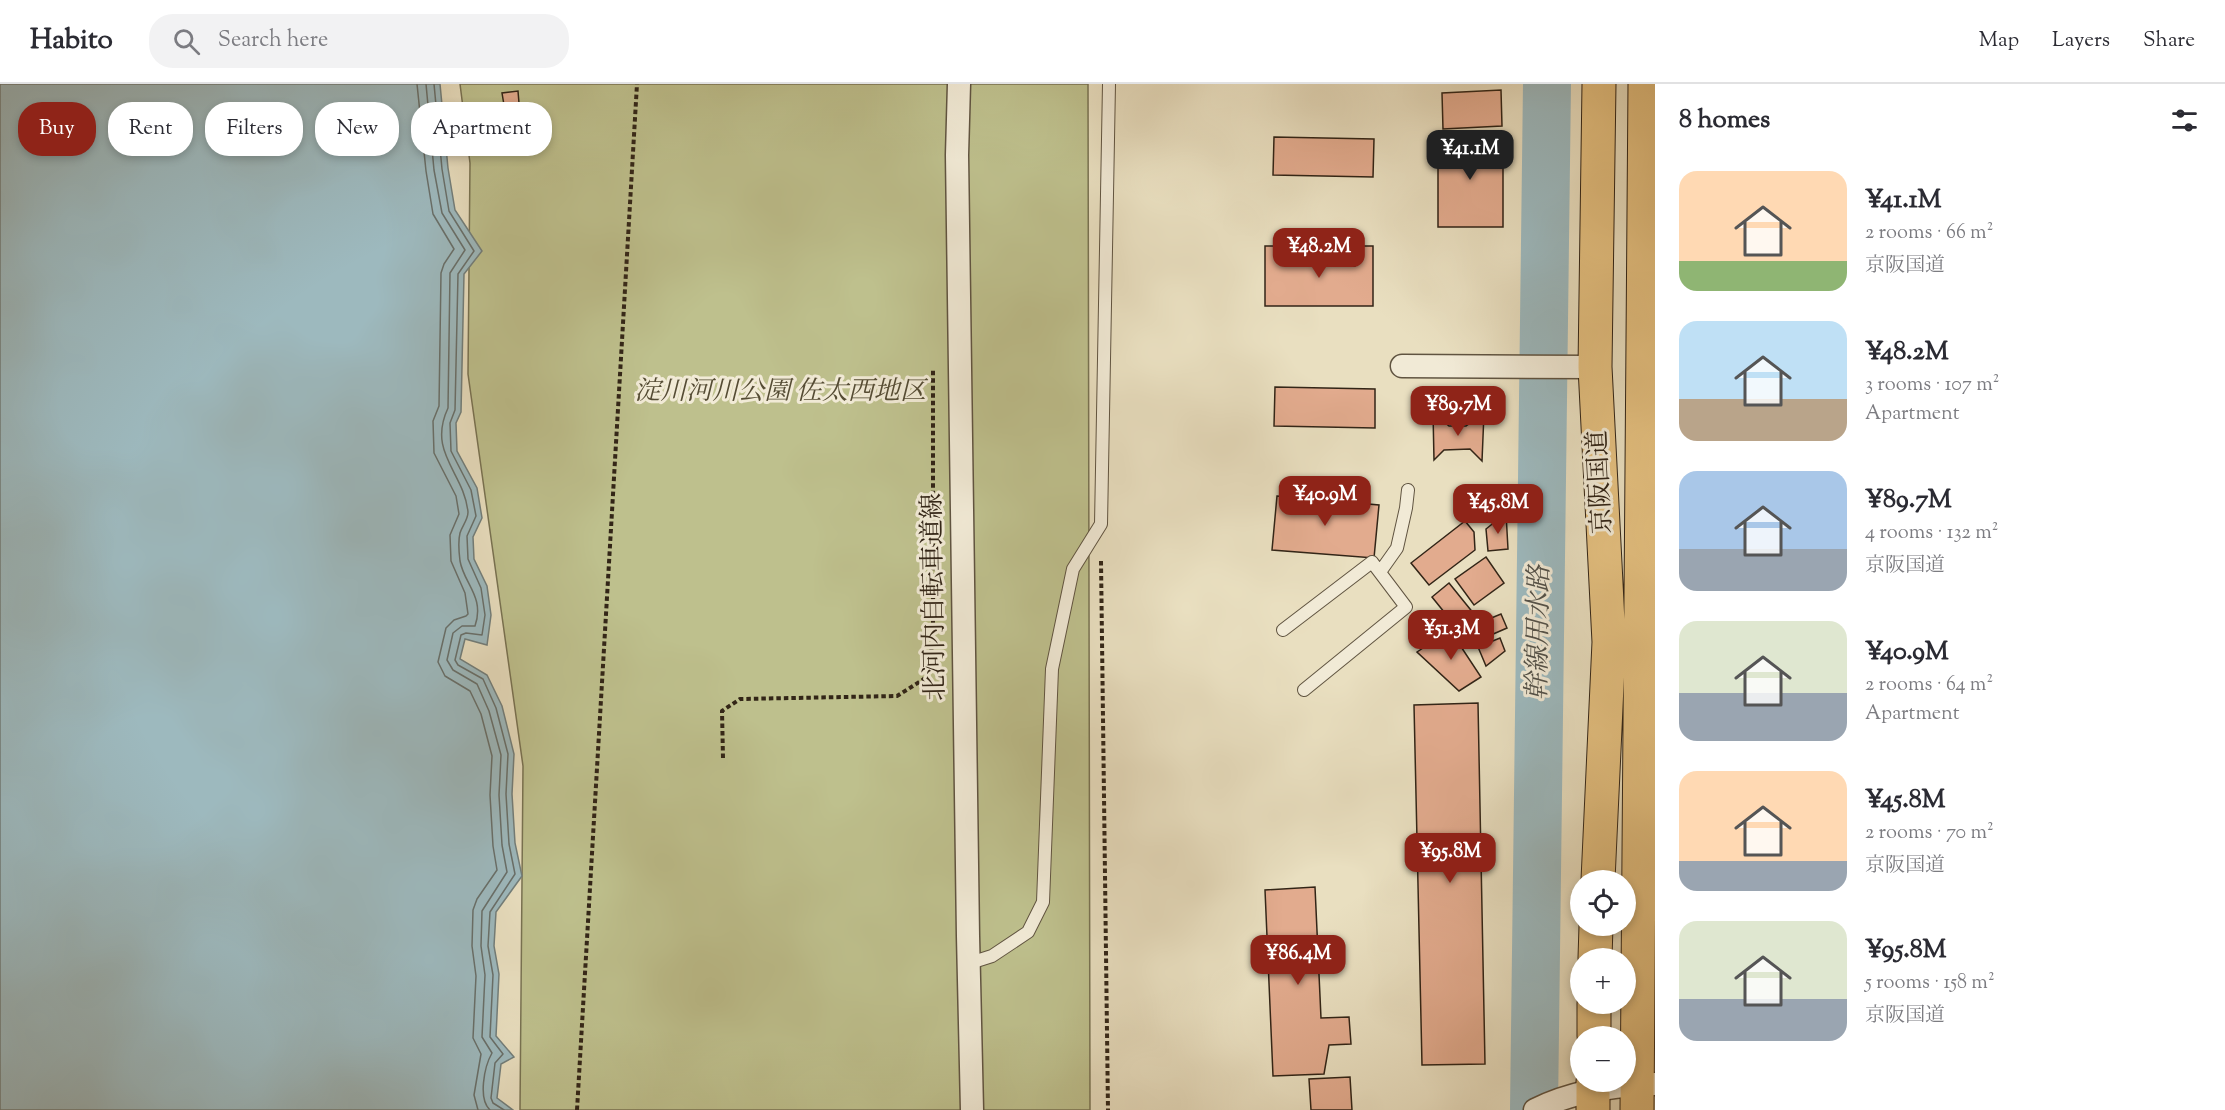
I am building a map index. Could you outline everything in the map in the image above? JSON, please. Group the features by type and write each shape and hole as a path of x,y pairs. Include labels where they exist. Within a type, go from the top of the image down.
{"highway":[{"name":"京阪国道","path":"1598,870 1608,642 1595,367 1599,84"},
{"name":"京阪国道","path":"1643,1093 1645,84"}],"street":[{"name":"北河内自転車道線","path":"959,84 958,191 972,1110"},
{"path":"1402,366 1595,367"},
{"path":"1544,1105 1593,1094 1643,1093 1655,1015"}],"lane":[{"path":"970,963 992,956 1028,932 1043,902 1052,669 1073,569 1101,524 1109,84"},
{"path":"1380,572 1397,548 1408,490"},
{"path":"1284,630 1372,562 1406,607 1304,690"}],"path":[{"path":"577,1110 637,84"},
{"path":"723,758 722,711 740,699 897,696 924,679 933,643 933,369"},
{"path":"1101,524 1108,1110"}],"green space":[{"name":"淀川河川公園 佐太西地区","path":"460,84 1088,84 1090,1110 520,1110 523,766 468,374 469,156 552,156 552,102 462,102"}],"water":[{"path":"0,84 440,84 442,102 411,102 411,156 447,156 455,210 482,251 464,274 461,412 456,423 457,451 477,488 482,518 473,537 474,559 487,586 491,615 487,645 465,639 460,659 487,675 502,706 514,754 512,794 515,843 522,876 496,912 494,946 499,974 496,1036 514,1057 501,1064 497,1098 513,1110 0,1110"}],"building":[{"path":"1501,90 1502,126 1443,129 1442,93"},
{"path":"518,91 519,102 504,102 502,93"},
{"path":"1438,135 1503,135 1503,227 1438,227"},
{"path":"1274,137 1374,139 1373,177 1273,175"},
{"path":"1265,246 1286,246 1286,266 1304,266 1304,246 1337,246 1337,266 1355,266 1355,246 1373,246 1373,306 1265,306"},
{"path":"1275,387 1375,389 1375,428 1274,426"},
{"path":"1433,412 1449,426 1466,426 1484,413 1482,461 1470,449 1444,450 1434,460"},
{"path":"1496,489 1509,506 1487,522 1475,505"},
{"path":"1277,496 1379,505 1374,558 1272,550"},
{"path":"1506,513 1508,549 1488,551 1486,529"},
{"path":"1465,521 1474,532 1475,550 1429,585 1411,563"},
{"path":"1486,557 1504,583 1474,605 1455,579"},
{"path":"1449,583 1474,614 1457,628 1432,597"},
{"path":"1501,614 1507,628 1468,645 1462,630"},
{"path":"1450,630 1481,677 1459,691 1417,652"},
{"path":"1500,638 1505,651 1486,666 1478,647"},
{"path":"1478,703 1485,1064 1422,1065 1414,705"},
{"path":"1315,887 1321,1018 1349,1017 1351,1044 1329,1045 1324,1074 1273,1076 1265,890"},
{"path":"1350,1077 1352,1110 1311,1110 1309,1079"}],"waterway":[{"name":"幹線用水路","path":"1534,1110 1547,84"}]}
